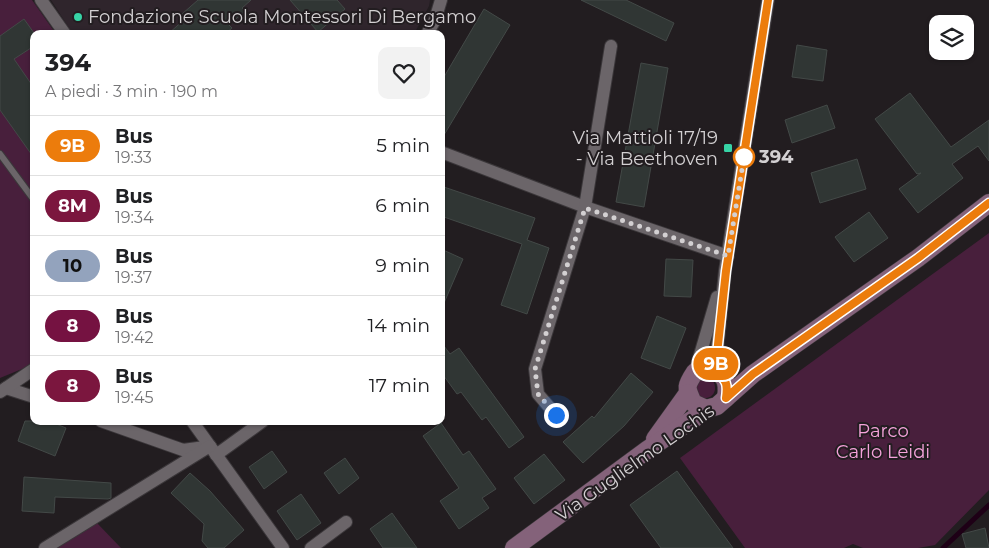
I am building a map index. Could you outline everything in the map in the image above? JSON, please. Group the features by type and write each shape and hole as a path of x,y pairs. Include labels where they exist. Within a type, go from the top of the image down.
{"street":[{"path":"41,0 62,30"},
{"path":"429,30 435,20 441,0"},
{"path":"719,374 726,271 768,0"},
{"path":"556,415 538,394 535,369 585,208 611,46"},
{"path":"445,154 585,208 728,256"},
{"name":"Via Guglielmo Lochis","path":"514,548 647,450 706,409 717,406 753,374 918,258 989,203"},
{"path":"706,409 693,403 688,393 687,383 695,372 702,344 726,271"},
{"path":"695,372 706,370 719,374 726,381 726,398"},
{"path":"3,390 30,372"},
{"name":"Via Guglielmo Lochis","path":"719,374 753,374"},
{"path":"3,390 30,396"},
{"path":"647,450 688,393"},
{"path":"112,425 183,450 213,450"},
{"path":"195,425 283,548"},
{"path":"45,548 256,425"},
{"path":"311,548 346,522"}],"lane":[{"path":"0,154 30,195"}],"shaded area":[{"path":"51,0 430,0 429,6 416,30 70,30"}],"green space":[{"path":"0,0 32,0 53,30 30,30 30,366 0,378"},
{"name":"Parco Carlo Leidi","path":"989,233 989,490 935,545 918,548 863,548 853,544 844,548 745,548 680,458"},
{"path":"712,379 715,388 713,394 707,398 698,397 694,384 696,380"},
{"path":"97,523 121,548 57,548"}],"building":[{"path":"198,0 251,0 242,8 245,11 229,25 232,28 230,30 172,30 186,18 182,14"},
{"path":"290,0 337,0 345,9 320,30 316,30"},
{"path":"581,0 626,0 674,23 666,41"},
{"path":"484,9 510,25 445,133 445,75"},
{"path":"24,19 32,30 30,30 30,49 14,59 30,82 30,152 0,110 0,36"},
{"path":"797,45 827,50 823,81 792,77"},
{"path":"641,63 668,68 644,207 616,202"},
{"path":"910,93 951,147 989,120 989,161 978,146 952,164 963,178 918,213 899,189 921,173 917,174 875,119"},
{"path":"827,105 835,128 792,143 785,120"},
{"path":"857,159 866,189 820,203 811,173"},
{"path":"445,187 535,218 527,240 549,248 527,314 501,305 522,244 445,217"},
{"path":"869,212 888,238 854,262 835,237"},
{"path":"445,251 463,259 445,301"},
{"path":"666,259 693,260 691,297 664,296"},
{"path":"657,316 686,328 670,369 641,358"},
{"path":"445,347 450,354 459,348 524,437 509,448 486,417 482,420 461,392 457,394 445,378"},
{"path":"631,373 653,392 624,426 583,463 563,442 592,416 594,418"},
{"path":"25,421 30,421 30,425 59,425 66,428 55,456 18,441"},
{"path":"438,425 442,425 463,455 469,451 496,489 482,498 489,508 459,529 440,501 459,488 423,436"},
{"path":"272,451 287,472 264,489 249,467"},
{"path":"544,454 565,480 534,504 514,478"},
{"path":"345,458 359,478 339,494 324,473"},
{"path":"677,471 733,548 661,548 630,505"},
{"path":"190,473 210,491 244,530 224,548 208,548 202,541 204,524 171,493"},
{"path":"24,477 111,483 111,498 55,497 54,513 22,511"},
{"path":"301,494 321,523 297,540 277,511"},
{"path":"392,513 417,548 383,548 370,529"},
{"path":"985,528 989,548 966,548 962,534"}],"waterway":[{"path":"943,548 989,505"}],"bus line":[{"name":"9B","path":"768,0 728,256 717,346 715,372 726,381 726,398 753,374 918,258 989,203"}],"place":[{"name":"Fondazione Scuola Montessori Di Bergamo","path":"78,17"},
{"name":"Via Mattioli 17/19 - Via Beethoven","path":"728,148"},
{"name":"394","path":"744,157"}],"route":[{"path":"556,415 538,394 535,369 585,208 728,256 744,157"}]}
